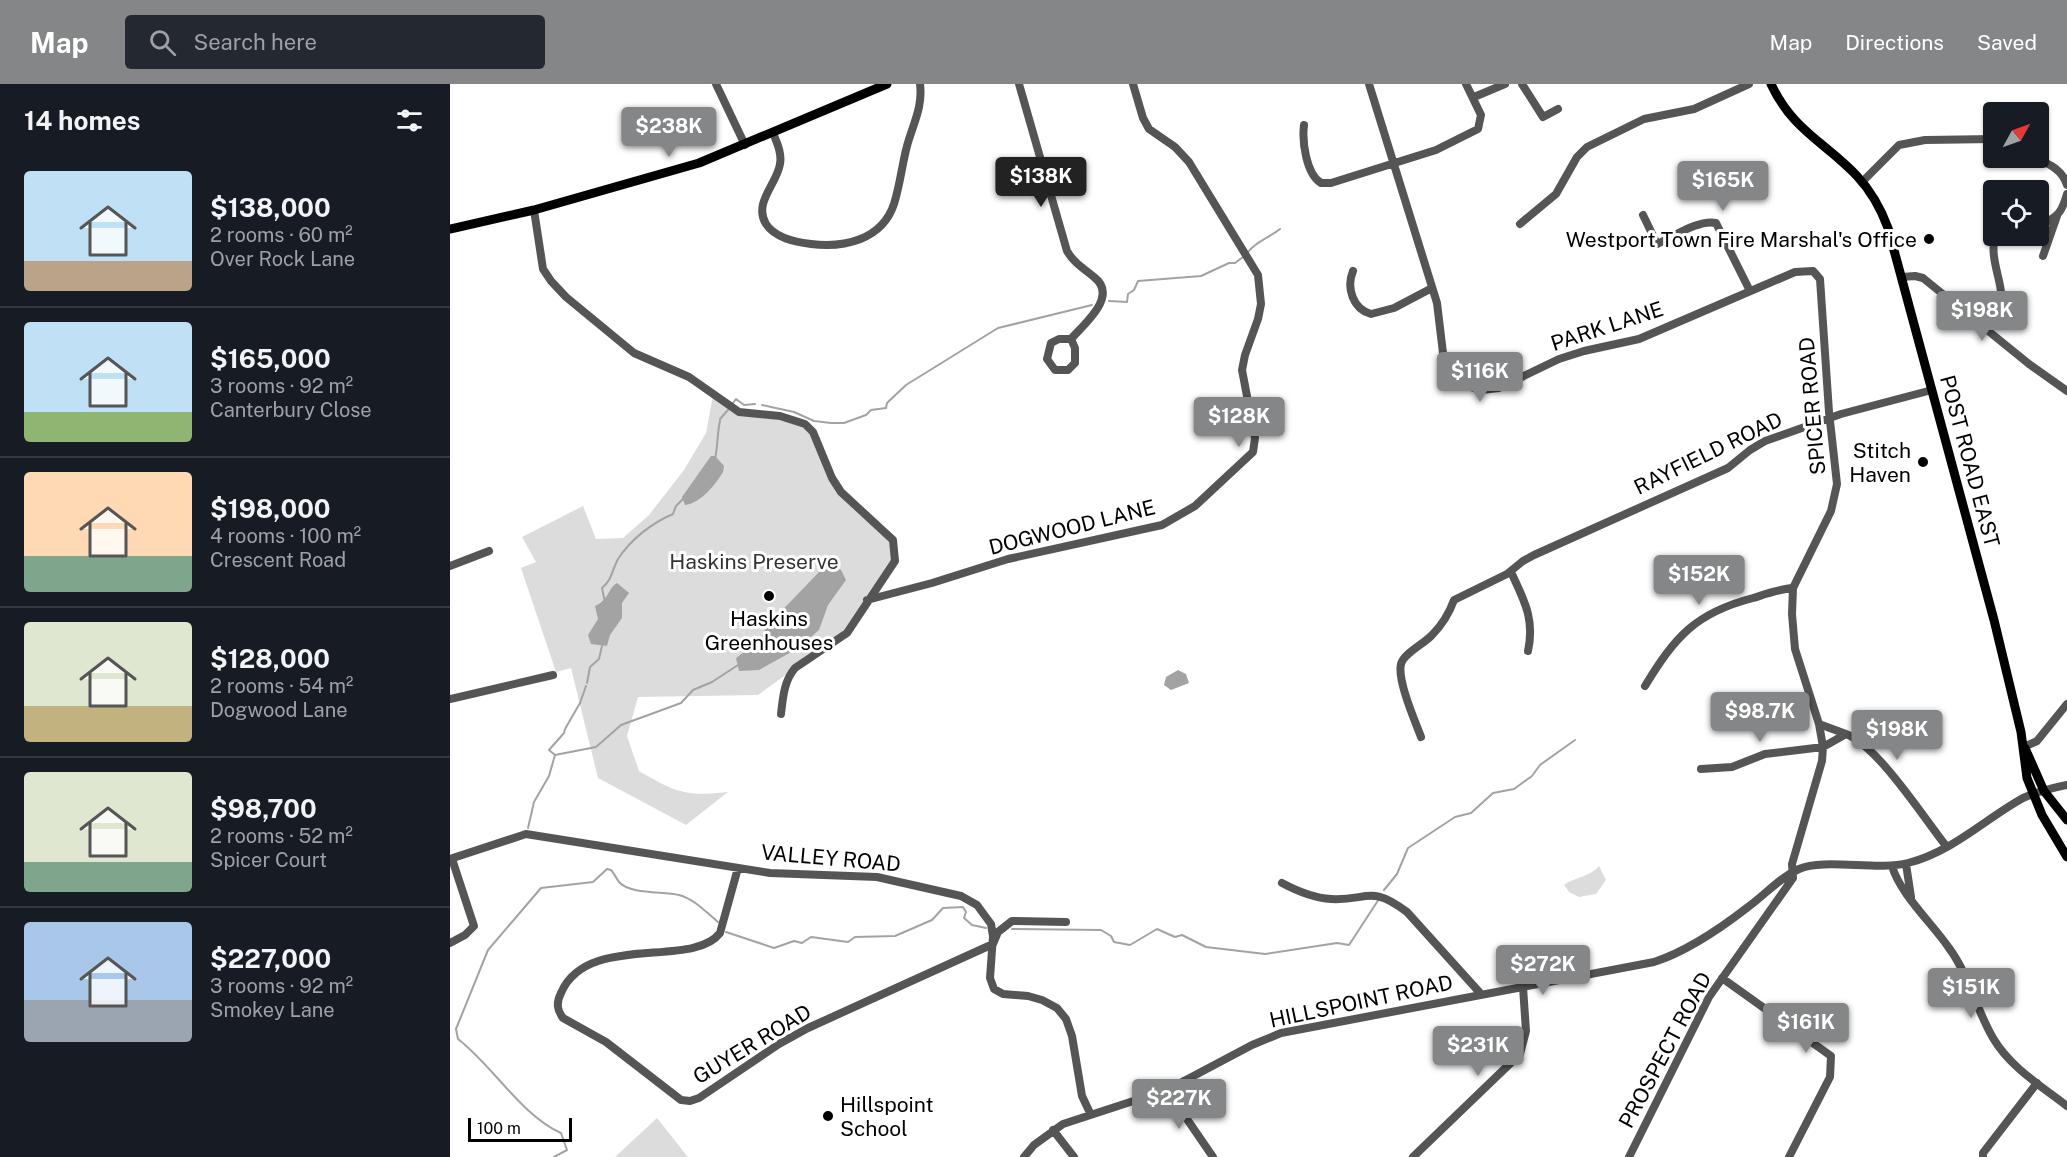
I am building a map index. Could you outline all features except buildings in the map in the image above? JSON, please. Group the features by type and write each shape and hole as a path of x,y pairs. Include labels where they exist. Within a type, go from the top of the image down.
{"main road":[{"path":"450,229 534,210 682,168 744,145 887,84"},
{"name":"POST ROAD EAST","path":"1772,84 1783,106 1797,124 1862,182 1885,219 1994,620 2024,747 2044,791 2067,820"},
{"name":"POST ROAD EAST","path":"2024,747 2024,768 2033,794 2067,857"}],"street":[{"path":"716,84 744,145"},
{"path":"773,133 781,162 764,203 763,216 768,227 788,240 803,243 824,246 855,241 878,228 892,209 907,147 920,111 920,84"},
{"path":"1019,84 1067,250 1076,264 1099,281 1103,292 1099,306 1071,339 1059,339 1052,343 1047,359 1055,370 1068,370 1075,363 1075,348 1071,339"},
{"name":"DOGWOOD LANE","path":"867,600 1008,559 1162,525 1195,506 1253,452 1256,438 1242,370 1261,304 1258,275 1189,162 1175,147 1149,129 1143,118 1133,84"},
{"name":"PARK LANE","path":"1369,84 1439,313 1441,346 1449,368 1464,385 1486,390 1507,385 1571,354 1639,339 1784,276 1805,270 1813,271 1820,279"},
{"path":"1304,125 1302,141 1313,176 1321,183 1331,183 1449,144 1475,131 1480,126 1481,115 1466,84"},
{"path":"1474,97 1505,84"},
{"path":"1522,84 1543,117 1558,109"},
{"path":"1520,224 1556,194 1577,157 1587,147 1644,119 1694,109 1749,84"},
{"path":"1862,182 1899,145 1924,140 1983,139"},
{"path":"2049,165 2061,173 2067,185"},
{"path":"2043,256 2067,194"},
{"path":"534,210 539,252 547,276 566,297 634,353 689,377 740,412 791,418 809,427 837,486 847,498 894,540 895,561 847,633 795,668 790,674 785,684 781,714"},
{"path":"1643,215 1657,244 1700,225 1716,223 1750,291"},
{"path":"2049,218 2057,216"},
{"path":"1986,329 2000,310 2001,298 1992,258 1994,246"},
{"path":"1353,271 1350,284 1353,298 1358,307 1371,314 1394,308 1432,288"},
{"path":"1902,277 1923,278 2029,364 2067,391"},
{"name":"SPICER ROAD","path":"1793,872 1792,864 1822,761 1823,747 1819,724 1795,649 1792,614 1793,588 1828,516 1835,494 1837,476 1830,418 1820,279"},
{"name":"RAYFIELD ROAD","path":"1421,737 1403,683 1400,666 1404,658 1433,634 1445,620 1454,600 1511,572 1534,555 1597,529 1625,513 1728,468 1757,444 1830,418 1932,390"},
{"path":"450,566 489,551"},
{"path":"1511,572 1530,619 1532,632 1528,651"},
{"path":"885,579 895,593"},
{"path":"1645,686 1675,642 1695,623 1733,603 1793,588"},
{"path":"450,699 553,675"},
{"path":"2024,747 2037,741 2067,704"},
{"path":"1819,724 1857,738 1878,757 1947,847"},
{"path":"1701,769 1732,767 1765,754 1823,747 1846,734"},
{"name":"HILLSPOINT ROAD","path":"1024,1157 1034,1145 1053,1130 1090,1113 1167,1090 1252,1045 1281,1033 1628,968 1668,957 1731,920 1793,872 1813,866 1906,864 1947,847 2033,794 2067,785"},
{"name":"VALLEY ROAD","path":"451,859 526,834 786,874 866,876 927,887 972,901 989,919 993,928 990,978 994,989 1003,994 1028,996 1042,1000 1057,1008 1066,1019 1072,1036 1082,1096 1090,1113"},
{"path":"450,944 474,926 451,859"},
{"path":"1906,864 1912,899"},
{"path":"1892,866 1896,877 1956,959 1996,1042 2014,1064 2067,1106"},
{"name":"GUYER ROAD","path":"738,868 720,933 715,940 708,944 687,948 615,957 601,961 572,976 558,999 559,1012 563,1018 606,1042 681,1100 690,1101 699,1098 779,1044 808,1028 993,944"},
{"name":"PROSPECT ROAD","path":"1629,1157 1698,1019 1722,978 1793,878 1793,872"},
{"path":"1282,883 1304,893 1325,898 1368,895 1383,896 1393,901 1407,912 1481,994"},
{"path":"993,944 998,932 1012,921 1066,922"},
{"path":"1722,978 1831,1056 1830,1077 1789,1157"},
{"path":"1413,1157 1520,1054 1526,1031 1523,987"},
{"path":"1983,1157 1983,1152 2037,1083"},
{"path":"1167,1090 1213,1157"},
{"path":"1053,1130 1074,1157"}],"green space":[{"name":"Haskins Preserve","path":"713,395 748,415 805,424 837,486 889,534 896,554 852,627 758,695 638,697 627,736 639,771 662,784 681,791 701,794 728,792 686,825 598,778 571,668 556,672 521,568 536,562 522,537 583,506 596,539 623,538 649,515 684,470 706,433"},
{"path":"1599,866 1606,880 1596,894 1579,897 1569,892 1564,885 1595,870"},
{"path":"657,1118 688,1157 615,1157"}],"shaded area":[{"path":"711,456 715,456 724,466 723,472 702,497 685,505 682,497"},
{"path":"832,564 841,570 846,580 828,605 819,630 795,650 759,670 739,671 736,658 759,641 767,626 821,570"},
{"path":"617,583 629,593 622,603 622,618 610,635 607,646 591,644 588,635 598,619 595,606 603,601"},
{"path":"1178,670 1186,674 1189,683 1171,690 1164,685 1166,677"}],"waterway":[{"path":"1248,252 1280,229"},
{"path":"1109,301 1127,302 1128,294 1134,290 1138,281 1201,276 1229,263 1235,263 1243,257"},
{"path":"762,405 794,412 814,421 844,423 866,415 871,410 886,408 887,403 906,385 998,328 1092,305"},
{"path":"733,403 736,399 744,405 755,404"},
{"path":"720,419 728,410"},
{"path":"715,459 720,421"},
{"path":"605,603 602,588 608,582 623,552 642,532 673,514 676,506 684,498"},
{"path":"587,683 590,667 599,659 602,646"},
{"path":"528,828 534,802 549,776 555,755 596,747 621,725 681,703 693,690 712,682 738,665"},
{"path":"555,755 549,750 564,733 586,686"},
{"path":"1384,890 1397,874 1408,848 1455,817 1471,813 1493,793 1514,789 1532,776 1540,765 1575,740"},
{"path":"554,1157 567,1150 561,1133 533,1115 458,1039 456,1029 488,950 541,888 593,882 607,869 611,870 624,886 648,892 679,895 700,906 718,922"},
{"path":"1012,929 1101,930 1111,936 1114,942 1130,945 1157,929 1175,937 1182,935 1206,947 1265,954 1337,943 1349,945 1379,899"},
{"path":"726,932 774,948 794,941 802,943 811,937 848,942 855,937 895,936 932,920 943,908 963,907 966,912 964,918 972,925 986,928"}],"place":[{"name":"Westport Town Fire Marshal's Office","path":"1929,239"},
{"name":"Stitch Haven","path":"1923,462"},
{"name":"Haskins Greenhouses","path":"769,596"},
{"name":"Hillspoint School","path":"828,1116"}]}
